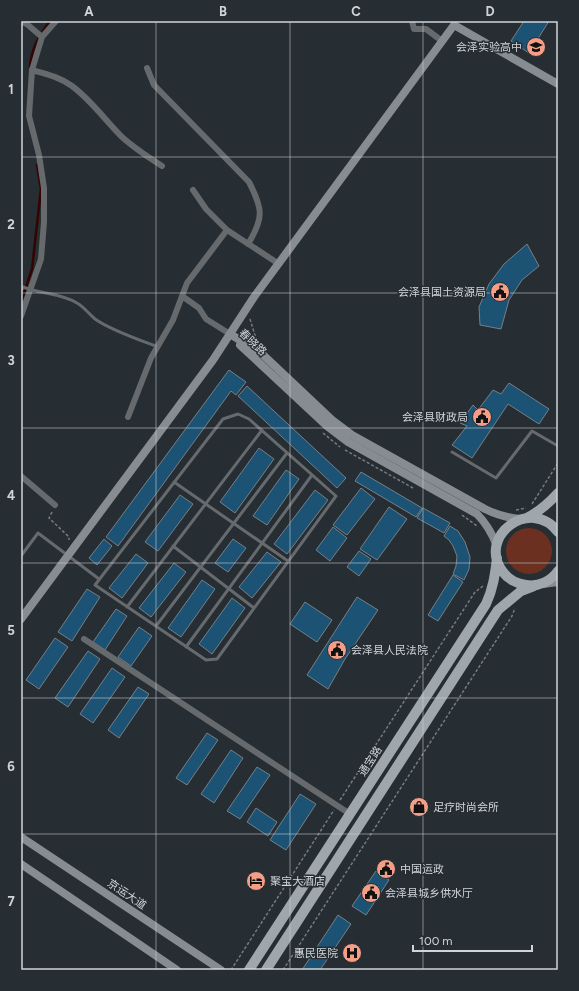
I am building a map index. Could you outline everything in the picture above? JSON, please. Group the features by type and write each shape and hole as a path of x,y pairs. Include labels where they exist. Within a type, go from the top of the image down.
{"main road":[{"path":"497,546 498,540 505,529 521,516 544,507 558,493"},
{"path":"521,516 545,521 558,532"},
{"name":"通宝路","path":"249,970 486,604 492,591 495,576 497,546"},
{"path":"497,558 501,570 510,579 521,584 537,585"},
{"path":"266,970 498,610 521,591 551,579 558,571"}],"street":[{"path":"21,21 42,37"},
{"path":"21,316 41,259 44,222 44,188 39,155 29,116 32,70 42,37 56,21"},
{"path":"412,21 414,29 426,29 442,41"},
{"path":"21,619 208,366 254,297 454,25 558,84"},
{"path":"147,68 154,85 249,182 258,201 260,213 257,229 248,244"},
{"path":"32,70 57,77 72,86 97,109 123,137 142,153 162,166"},
{"path":"193,190 206,209 227,230 279,264"},
{"path":"128,417 151,358 173,320 187,283 227,230"},
{"path":"182,296 200,308 206,319 230,334"},
{"name":"春晓路","path":"230,334 261,353 332,420 352,435 491,512 508,518 521,516"},
{"name":"春晓路","path":"230,334 327,426 348,442 477,514 492,532 497,546"},
{"path":"21,476 55,505"},
{"path":"537,585 558,582"},
{"path":"84,639 350,814"},
{"name":"京运大道","path":"21,837 221,970"},
{"path":"21,864 177,970"}],"lane":[{"path":"21,291 23,287 77,303 106,326 158,347"},
{"path":"238,414 250,419 262,430 336,496 217,659 206,660 95,585 223,419 238,414"},
{"path":"127,607 262,430"},
{"path":"452,452 496,478 532,431 558,446"},
{"path":"156,626 287,453"},
{"path":"186,647 312,475"},
{"path":"174,482 288,562"},
{"path":"21,556 38,533 99,579"},
{"path":"173,546 254,608"}],"path":[{"path":"247,309 257,342"},
{"path":"521,516 530,507 558,463"},
{"path":"55,505 49,518 69,537 67,556"},
{"path":"231,970 475,592 495,576"},
{"path":"283,970 512,616 521,591"}],"shaded area":[{"path":"534,528 546,534 551,542 551,560 546,568 538,573 524,574 512,568 507,560 506,546 512,534 520,529"}],"building":[{"path":"524,21 549,21 529,53 511,41"},
{"name":"会泽县国土资源局","path":"527,244 539,266 522,280 509,300 501,329 480,325 479,307 489,284 504,264"},
{"path":"229,370 246,382 236,395 231,391 118,546 106,537"},
{"name":"会泽县财政局","path":"509,383 549,409 539,424 508,404 472,458 452,445 467,426 460,423 473,405 478,410 493,390 501,394"},
{"path":"247,386 346,478 337,488 238,396"},
{"path":"259,448 274,459 235,513 220,502"},
{"path":"286,470 299,479 267,525 253,516"},
{"path":"361,472 422,508 416,517 355,481"},
{"path":"361,488 375,499 347,535 333,525"},
{"path":"315,490 328,500 287,554 274,544"},
{"path":"180,495 193,504 158,551 145,542"},
{"path":"389,507 407,519 377,560 360,549"},
{"path":"423,508 450,523 444,533 417,518"},
{"path":"450,526 458,531 465,542 470,557 469,569 464,580 453,574 457,556 453,546 444,536"},
{"path":"333,527 347,538 330,561 316,550"},
{"path":"104,539 112,546 97,565 89,558"},
{"path":"233,539 246,548 228,572 215,563"},
{"path":"359,551 371,559 359,576 347,567"},
{"path":"267,552 281,562 252,598 239,587"},
{"path":"136,554 148,563 122,598 109,588"},
{"path":"174,563 186,572 151,617 139,608"},
{"path":"453,575 463,582 438,621 428,615"},
{"path":"202,580 215,589 181,637 168,628"},
{"path":"87,589 100,597 72,641 58,632"},
{"name":"会泽县人民法院","path":"357,597 378,610 345,659 328,689 307,675"},
{"path":"232,598 245,608 212,654 199,644"},
{"path":"305,602 332,620 317,642 290,624"},
{"path":"116,609 127,616 105,650 93,642"},
{"path":"139,627 152,636 131,666 118,657"},
{"path":"55,638 68,647 39,689 26,680"},
{"path":"88,651 100,659 68,707 55,698"},
{"path":"112,668 125,677 93,723 80,714"},
{"path":"138,687 149,694 119,738 108,730"},
{"path":"207,733 218,740 187,785 176,778"},
{"path":"231,750 243,758 214,803 201,794"},
{"path":"257,767 270,775 240,819 227,811"},
{"path":"300,794 316,804 286,850 270,840"},
{"path":"256,808 277,822 268,836 247,822"},
{"name":"会泽县城乡供水厅","path":"376,871 389,880 366,915 352,906"},
{"path":"338,915 351,924 320,970 302,970"}],"waterway":[{"path":"30,66 32,53 50,21"},
{"path":"26,287 32,269 41,189 37,165"},
{"path":"21,302 25,290"}],"place":[{"name":"会泽实验高中","path":"536,47"},
{"name":"会泽县国土资源局","path":"500,292"},
{"name":"会泽县财政局","path":"482,417"},
{"name":"会泽县人民法院","path":"337,650"},
{"name":"足疗时尚会所","path":"419,807"},
{"name":"中国运政","path":"386,869"},
{"name":"聚宝大酒店","path":"256,881"},
{"name":"会泽县城乡供水厅","path":"371,893"},
{"name":"惠民医院","path":"352,953"}]}
